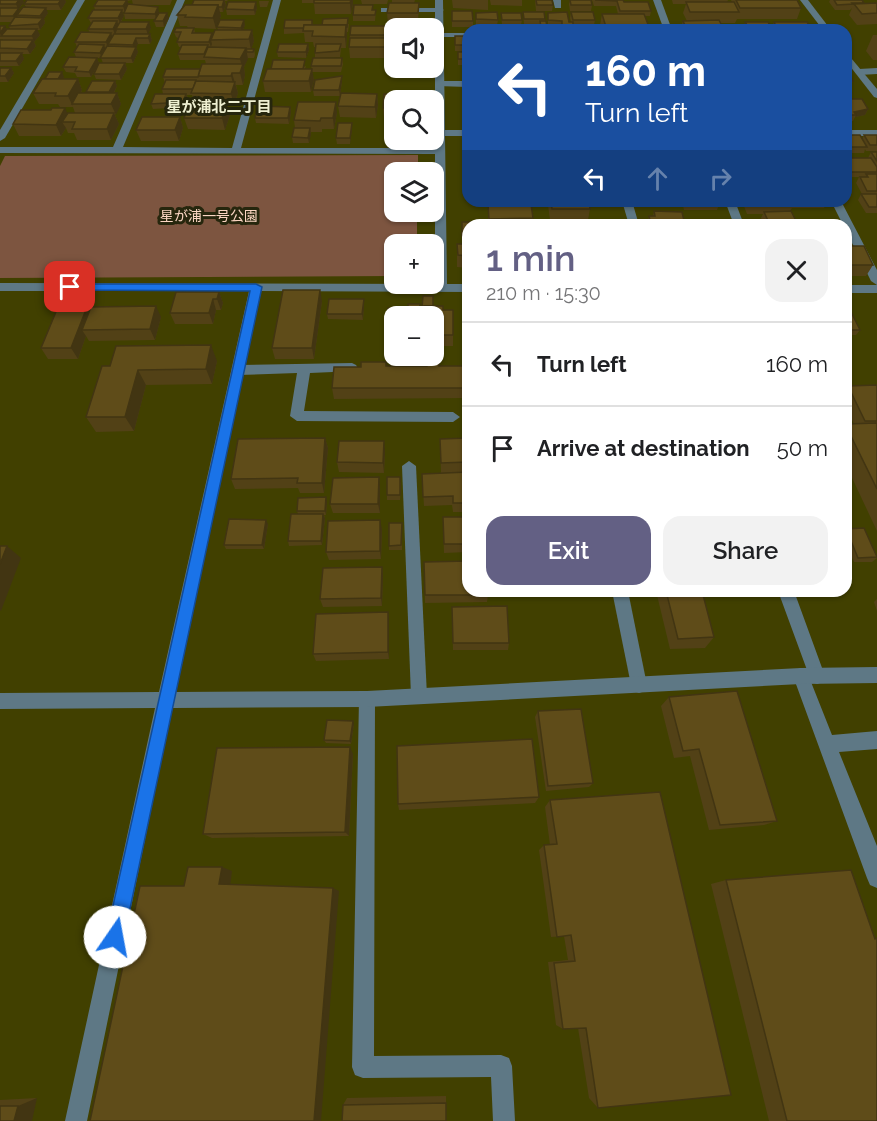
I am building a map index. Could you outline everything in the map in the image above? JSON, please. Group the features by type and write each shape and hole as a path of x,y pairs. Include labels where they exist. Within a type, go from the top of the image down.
{"street":[{"path":"0,138 3,128 81,0"},
{"path":"117,150 181,0"},
{"path":"237,150 278,0"},
{"path":"657,0 666,24"},
{"path":"804,0 822,24"},
{"path":"384,10 440,5"},
{"path":"444,35 462,35"},
{"path":"852,63 877,95"},
{"path":"859,72 877,71"},
{"path":"440,78 440,90"},
{"path":"440,84 462,84"},
{"path":"444,133 462,133"},
{"path":"852,133 877,133"},
{"path":"0,150 441,151 441,234"},
{"path":"852,231 877,280"},
{"path":"0,287 384,288"},
{"path":"76,1121 256,287"},
{"path":"444,288 462,288"},
{"path":"852,289 877,289"},
{"path":"238,370 363,368"},
{"path":"304,369 297,416 453,417"},
{"path":"409,466 419,696"},
{"path":"621,597 639,685"},
{"path":"788,597 826,744 873,856 877,878"},
{"path":"0,701 367,699 809,676 877,675"},
{"path":"367,699 363,1067 501,1066 504,1121"},
{"path":"826,744 877,740"}],"green space":[{"name":"星が浦一号公園","path":"418,155 418,162 384,162 384,222 417,222 417,234 384,234 384,276 0,278 0,166 5,156"}],"building":[{"path":"0,0 19,0 16,4 0,4"},
{"path":"27,0 61,0 58,4 24,4"},
{"path":"98,0 127,0 123,6 94,6"},
{"path":"194,0 224,0 222,7 218,7 218,5 192,5"},
{"path":"314,0 351,0 350,3 314,3"},
{"path":"536,0 552,0 553,5 537,5"},
{"path":"570,0 591,0 592,5 571,5"},
{"path":"595,0 648,2 651,11 620,11 617,1"},
{"path":"736,0 797,0 801,8 740,8"},
{"path":"834,0 862,0 864,3 837,5"},
{"path":"228,2 256,2 254,10 226,9"},
{"path":"686,2 734,2 739,12 690,12"},
{"path":"389,3 419,3 418,13 387,13"},
{"path":"877,3 877,13 862,14 854,4"},
{"path":"128,4 158,7 155,14 124,13"},
{"path":"185,5 218,5 213,18 177,15"},
{"path":"354,5 373,5 372,10 376,10 375,15 353,15"},
{"path":"23,7 46,8 40,16 17,15"},
{"path":"0,8 19,8 13,16 0,16"},
{"path":"93,10 122,10 118,18 88,18"},
{"path":"452,11 472,11 473,21 452,21"},
{"path":"497,12 498,20 476,19 476,13"},
{"path":"523,12 544,12 545,19 524,19"},
{"path":"567,12 569,22 573,24 548,20 548,13"},
{"path":"571,12 593,12 595,20 573,20"},
{"path":"159,13 167,13 163,21 154,21"},
{"path":"501,13 521,13 522,20 502,20"},
{"path":"602,14 644,14 648,24 605,24"},
{"path":"15,17 43,18 38,24 9,26"},
{"path":"348,18 347,27 346,25 322,25 323,19"},
{"path":"220,20 244,20 241,28 217,27"},
{"path":"285,20 312,20 312,25 304,25 304,28 284,28"},
{"path":"719,20 721,24 684,24 683,21"},
{"path":"93,21 117,21 113,29 88,29"},
{"path":"120,22 149,22 146,29 116,29"},
{"path":"745,22 768,22 769,24 746,24"},
{"path":"774,22 807,22 808,24 775,24"},
{"path":"304,25 346,25 345,37 312,36 313,31 303,31"},
{"path":"351,26 384,26 384,35 350,35"},
{"path":"176,28 194,28 192,33 212,33 209,42 177,42 181,32 174,32"},
{"path":"7,29 37,29 32,36 1,36"},
{"path":"215,30 252,30 249,39 211,40"},
{"path":"81,32 111,33 106,42 75,42"},
{"path":"114,34 150,34 148,38 136,38 133,45 108,44"},
{"path":"455,36 462,36 462,45 455,45"},
{"path":"350,38 384,38 384,47 349,47"},
{"path":"0,40 33,40 27,49 0,48"},
{"path":"79,44 104,45 100,53 74,52"},
{"path":"279,44 308,44 306,52 277,52"},
{"path":"316,44 341,44 339,51 315,53"},
{"path":"182,45 208,45 204,54 178,54"},
{"path":"107,46 136,47 131,58 100,58"},
{"path":"208,47 246,48 240,59 204,57"},
{"path":"458,52 462,52 462,59 458,59"},
{"path":"0,53 22,53 16,61 0,61"},
{"path":"69,57 97,58 89,72 75,71 77,67 63,67"},
{"path":"313,58 342,58 341,66 311,66"},
{"path":"273,60 305,60 303,69 271,69"},
{"path":"99,63 125,63 119,74 94,74"},
{"path":"202,64 243,64 240,73 232,73 231,76 198,76"},
{"path":"0,68 11,68 5,76 0,76"},
{"path":"166,69 200,69 198,77 163,77"},
{"path":"267,69 312,69 309,81 263,81"},
{"path":"49,72 62,72 58,79 45,79"},
{"path":"342,76 339,90 313,90 315,80"},
{"path":"42,79 78,79 68,96 55,96 56,93 33,93"},
{"path":"166,80 196,80 193,89 162,89"},
{"path":"92,81 115,81 109,92 86,92"},
{"path":"196,81 235,82 231,94 191,93"},
{"path":"78,93 117,93 111,104 72,104"},
{"path":"341,93 377,94 375,107 338,106"},
{"path":"155,94 186,94 183,102 151,104"},
{"path":"852,99 862,99 868,109 854,112 856,115 852,115"},
{"path":"298,102 336,102 333,118 321,118 320,121 294,120"},
{"path":"190,103 227,104 222,118 184,118"},
{"path":"258,106 290,107 288,118 255,118"},
{"path":"52,108 65,108 56,125 13,124 21,110 51,110"},
{"path":"68,113 114,113 107,129 72,129 75,122 62,122"},
{"path":"142,117 180,117 175,130 136,130"},
{"path":"338,123 352,123 350,138 336,138"},
{"path":"294,128 310,128 308,138 292,137"},
{"path":"852,135 860,135 867,147 852,147"},
{"path":"864,135 877,135 877,145 870,145"},
{"path":"871,152 877,152 877,161"},
{"path":"852,158 871,158 877,167 877,172 852,172"},
{"path":"866,174 877,174 877,191 867,191 860,177 868,177"},
{"path":"861,194 877,194 877,207 869,207"},
{"path":"488,207 531,207 533,218 489,219"},
{"path":"552,207 590,207 590,209 552,209"},
{"path":"654,211 682,212 684,219 650,219 649,216 655,216"},
{"path":"791,211 795,219 767,219 764,212"},
{"path":"457,244 462,244 462,255 458,255"},
{"path":"852,246 864,246 873,265 852,265"},
{"path":"283,290 320,290 312,348 272,348"},
{"path":"176,292 219,292 217,299 213,299 209,313 170,313"},
{"path":"423,296 433,296 433,306 422,306"},
{"path":"329,299 364,299 362,314 327,314"},
{"path":"408,304 420,304 420,306 408,306"},
{"path":"156,306 150,329 82,330 91,307"},
{"path":"58,307 87,307 71,348 41,348"},
{"path":"444,310 453,310 453,335 444,335"},
{"path":"852,314 860,330 852,330"},
{"path":"211,345 206,369 138,370 125,417 86,417 102,366 110,366 116,346"},
{"path":"361,362 384,362 384,366 462,366 462,388 332,388 334,367 361,367"},
{"path":"877,385 877,421 865,421 852,394 852,386"},
{"path":"877,423 877,489 852,438 852,424"},
{"path":"325,438 322,483 297,483 298,478 231,479 238,439"},
{"path":"462,438 462,462 441,463 440,439"},
{"path":"339,441 384,441 383,463 337,462"},
{"path":"462,472 462,503 453,503 453,496 423,497 422,474"},
{"path":"379,477 378,504 330,504 333,478"},
{"path":"387,477 400,477 400,495 387,495"},
{"path":"326,497 325,511 297,511 298,498"},
{"path":"291,514 323,514 321,541 288,541"},
{"path":"443,517 462,517 462,544 444,544"},
{"path":"229,519 266,520 262,545 224,545"},
{"path":"380,520 380,551 326,552 328,521"},
{"path":"389,523 402,523 401,545 389,546"},
{"path":"864,528 877,557 858,558 852,544 852,529"},
{"path":"0,546 7,546 0,564"},
{"path":"462,561 462,595 425,595 424,562"},
{"path":"382,567 381,598 320,599 323,568"},
{"path":"668,597 704,597 714,637 678,639"},
{"path":"507,606 509,643 453,643 452,607"},
{"path":"388,612 388,652 313,654 316,614"},
{"path":"737,691 777,821 720,825 699,749 683,751 669,697"},
{"path":"581,709 593,783 548,786 538,711"},
{"path":"327,720 353,721 350,741 324,740"},
{"path":"532,739 539,797 398,804 397,746"},
{"path":"350,747 345,832 203,834 217,748"},
{"path":"660,792 731,1095 598,1108 586,1028 563,1029 554,963 575,961 571,935 557,937 544,845 557,844 550,800"},
{"path":"188,867 222,867 219,884 333,888 314,1121 90,1121 140,886 184,886"},
{"path":"851,870 875,939 877,938 877,1121 787,1121 726,880"},
{"path":"446,1103 446,1121 342,1121 343,1105"},
{"path":"0,1106 18,1106 14,1121 0,1121"}],"district":[{"name":"星が浦北二丁目","path":"219,107"}],"route":[{"path":"70,287 256,287 115,937"}]}
